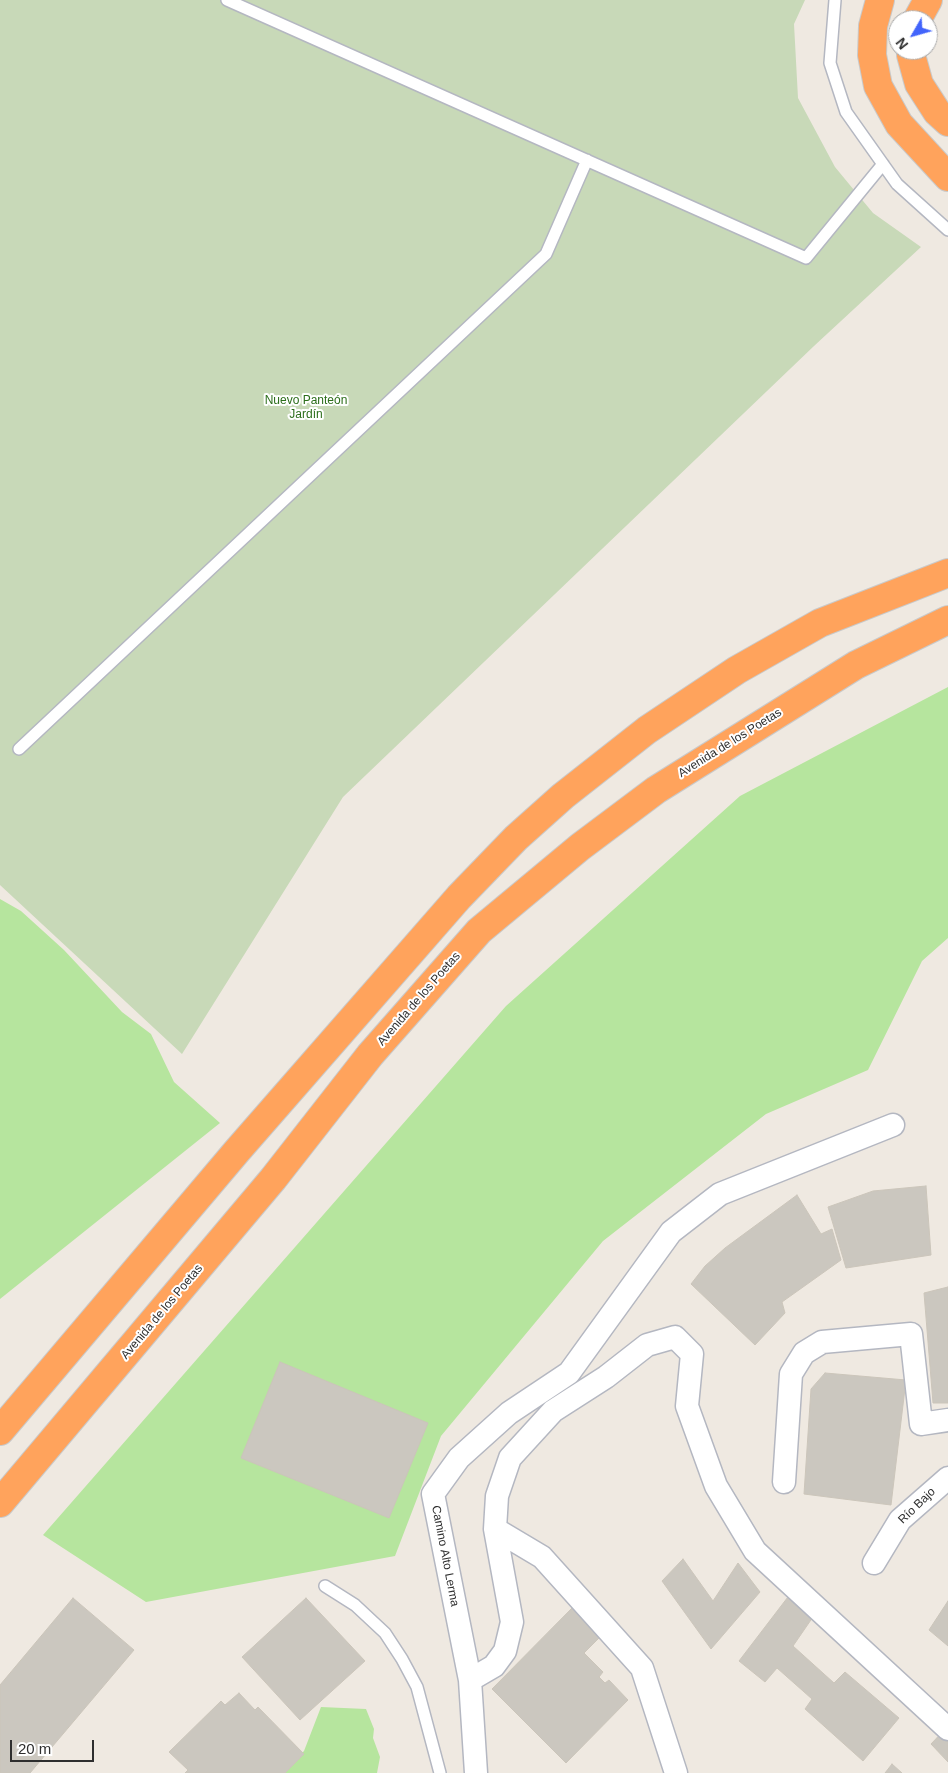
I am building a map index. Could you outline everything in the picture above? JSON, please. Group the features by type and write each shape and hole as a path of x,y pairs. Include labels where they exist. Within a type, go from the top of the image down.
{"highway":[{"path":"880,0 872,26 872,55 878,86 899,124 948,177"},
{"path":"912,60 919,84 937,112 948,122"},
{"path":"0,1430 237,1151 459,897 516,838 563,796 647,730 737,670 820,623 947,573"},
{"name":"Avenida de los Poetas","path":"0,1503 273,1179 370,1055 479,931 573,853 656,790 856,665 948,620"}],"street":[{"name":"Camino Alto Lerma","path":"476,1773 470,1680 433,1494 459,1458 509,1413 569,1373 672,1232 720,1194 893,1125"},
{"path":"784,1482 791,1374 804,1353 822,1342 911,1334 921,1424 948,1420"},
{"path":"470,1680 494,1666 505,1651 512,1622 495,1529 497,1496 510,1458 547,1418 647,1345 675,1337 692,1354 687,1406 716,1486 755,1552 948,1729"},
{"name":"Río Bajo","path":"874,1563 900,1520 948,1478"},
{"path":"495,1529 542,1558 642,1668 676,1773"}],"lane":[{"path":"227,0 806,258 884,164"},
{"path":"835,0 830,63 846,112 897,184 948,230"},
{"path":"19,749 546,254 587,160"},
{"path":"325,1586 355,1605 385,1633 402,1659 417,1686 440,1773"}],"green space":[{"name":"Nuevo Panteón Jardín","path":"0,0 805,0 794,24 798,98 835,167 873,213 921,247 814,346 343,797 182,1054 0,885"},
{"path":"948,687 948,938 922,961 868,1070 766,1114 603,1241 441,1436 395,1556 146,1602 43,1535 506,1006 740,796"},
{"path":"0,899 21,911 64,950 122,1012 151,1034 174,1082 220,1123 0,1299"},
{"path":"321,1707 366,1709 374,1729 373,1738 380,1757 377,1773 282,1773 304,1751"}],"building":[{"path":"926,1186 931,1255 846,1268 828,1207 873,1191"},
{"path":"797,1195 821,1234 832,1229 841,1260 782,1302 785,1313 755,1345 691,1284 705,1266 725,1248"},
{"path":"948,1287 948,1403 933,1403 924,1293"},
{"path":"280,1362 428,1423 389,1518 241,1458"},
{"path":"825,1373 906,1380 891,1505 804,1494 811,1389"},
{"path":"683,1559 713,1601 738,1563 760,1592 711,1649 662,1581"},
{"path":"791,1593 815,1614 793,1646 834,1683 845,1672 899,1718 863,1761 805,1709 812,1699 777,1668 765,1682 739,1661"},
{"path":"73,1598 134,1650 30,1773 0,1773 0,1685"},
{"path":"306,1598 365,1661 300,1720 242,1657"},
{"path":"948,1601 948,1646 929,1630"},
{"path":"574,1606 603,1634 584,1653 603,1672 599,1677 605,1683 609,1680 628,1700 566,1763 492,1689"},
{"path":"239,1693 255,1710 258,1707 304,1754 285,1773 185,1773 188,1770 169,1752 221,1701 225,1705"},
{"path":"948,1726 948,1762 931,1744"},
{"path":"892,1764 902,1773 885,1773"}]}
